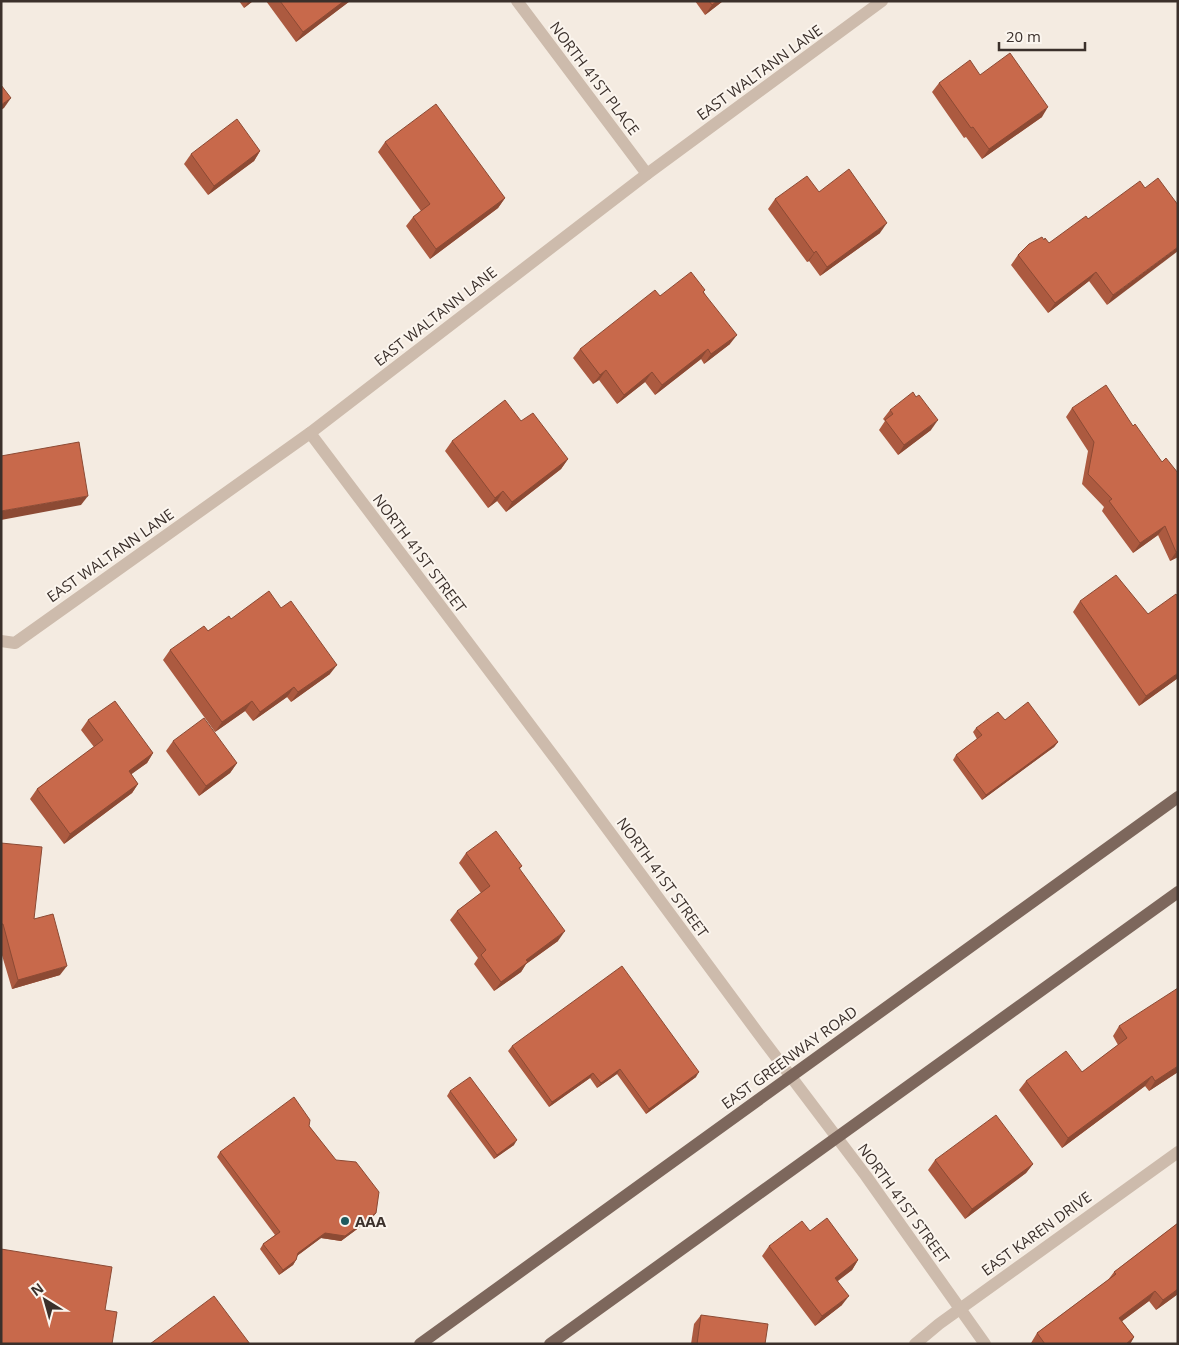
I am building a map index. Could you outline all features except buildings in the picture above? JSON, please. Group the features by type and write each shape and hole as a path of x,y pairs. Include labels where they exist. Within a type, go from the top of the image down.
{"main road":[{"name":"EAST GREENWAY ROAD","path":"420,1344 1177,800"},
{"path":"550,1344 1178,892"}],"street":[{"name":"NORTH 41ST PLACE","path":"517,1 647,174"},
{"name":"EAST WALTANN LANE","path":"1,641 14,643 310,433 647,174 882,1"},
{"name":"NORTH 41ST STREET","path":"310,433 558,762 790,1077 866,1176 985,1344"},
{"name":"EAST KAREN DRIVE","path":"915,1344 960,1308 1178,1152"}],"place":[{"name":"AAA","path":"345,1221"}]}
